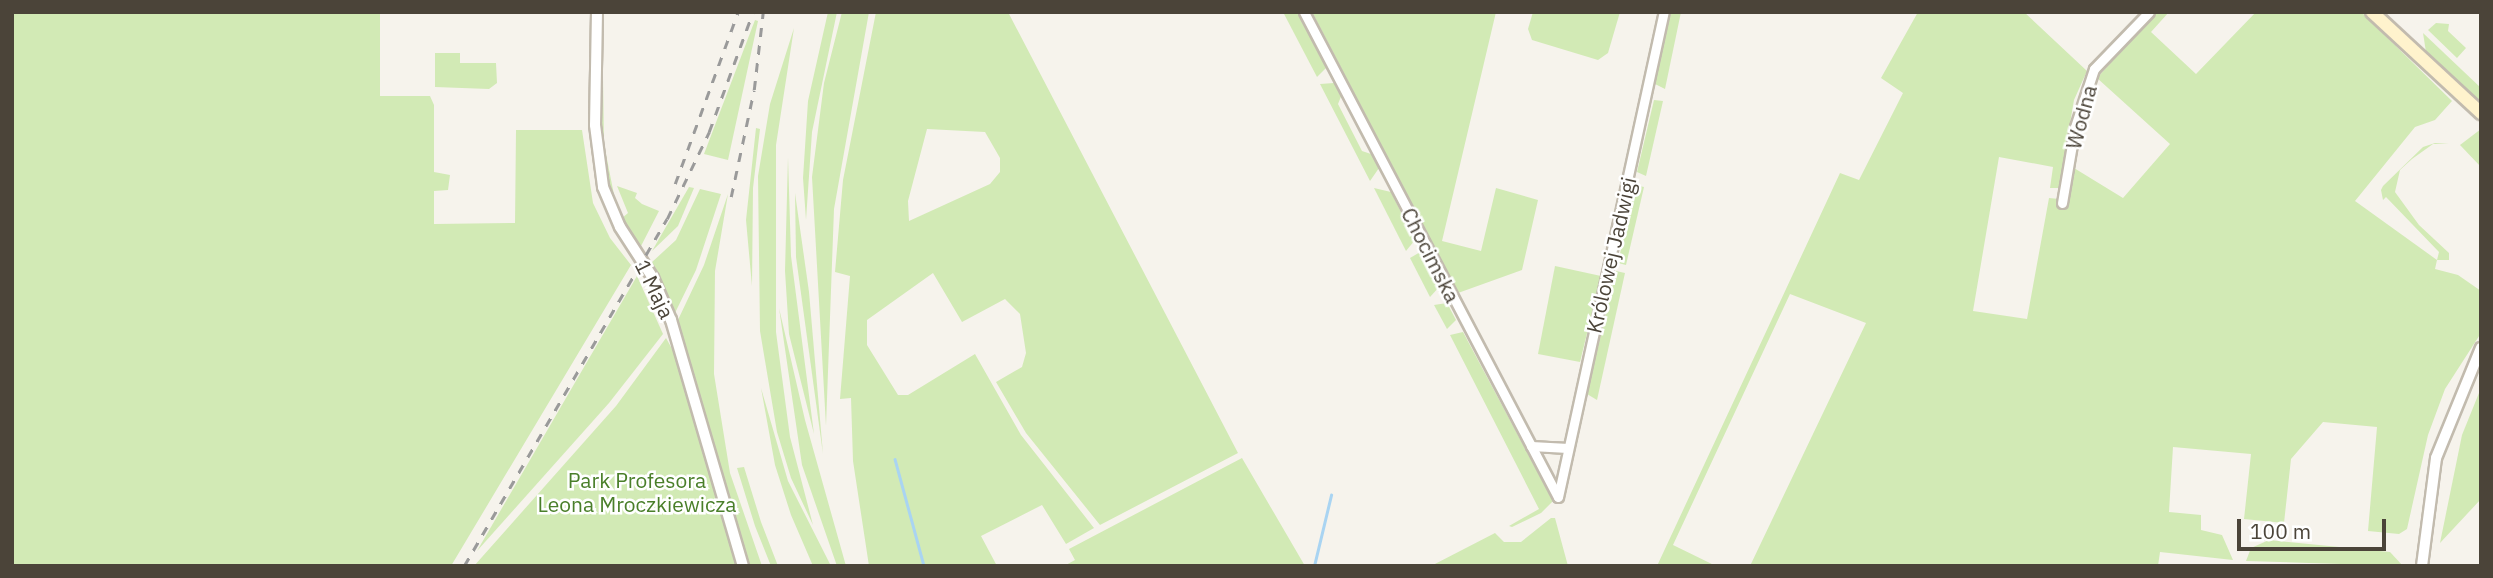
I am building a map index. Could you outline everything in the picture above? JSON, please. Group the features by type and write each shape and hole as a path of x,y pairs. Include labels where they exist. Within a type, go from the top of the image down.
{"main road":[{"path":"2372,12 2481,113"}],"street":[{"name":"1 Maja","path":"597,12 595,125 603,187 620,227 653,278 671,320 743,566"},
{"name":"Chocimska","path":"1304,12 1558,497"},
{"name":"Królowej Jadwigi","path":"1558,497 1664,12"},
{"name":"Wodna","path":"2062,203 2075,127 2094,69 2149,12"},
{"path":"2422,566 2436,458 2481,348"},
{"path":"1531,446 1568,448"}],"green space":[{"path":"12,12 380,12 380,96 430,96 434,105 434,172 450,175 448,190 434,191 434,224 515,223 516,130 582,130 593,203 610,238 631,265 451,566 12,566"},
{"path":"602,12 604,144 616,205 607,185 601,144"},
{"path":"828,12 837,12 812,132 806,220 803,178 808,101"},
{"path":"842,12 869,12 834,209 826,426 812,177 824,83"},
{"path":"876,12 1008,12 1238,453 1100,525 1026,433 996,382 1022,367 1026,353 1020,314 1005,299 962,322 933,273 867,320 867,345 898,395 908,395 975,354 1021,435 1094,528 1066,544 1042,505 981,536 997,566 869,566 853,461 851,398 840,399 850,276 835,272 843,180","holes":["927,129 985,132 1000,158 1000,172 990,184 909,221 908,201"]},
{"path":"1283,12 1299,12 1324,60 1326,68 1317,77"},
{"path":"1312,12 1496,12 1442,241 1481,251 1496,188 1538,200 1522,270 1458,293"},
{"path":"1533,12 1620,12 1608,53 1598,60 1532,40 1528,29"},
{"path":"1671,12 1681,12 1665,89 1655,84"},
{"path":"1918,12 2024,12 2087,71 2074,100 2059,188 2050,188 2053,167 1999,157 1973,311 2027,319 2049,198 2069,200 2074,168 2123,198 2170,144 2097,78 2156,12 2169,12 2151,32 2196,74 2256,12 2361,12 2452,101 2435,120 2415,127 2355,201 2437,260 2435,269 2458,275 2481,291 2481,333 2445,389 2428,435 2407,529 2399,534 2368,531 2377,427 2323,422 2291,459 2284,523 2244,519 2251,454 2173,447 2169,512 2201,515 2201,530 2222,535 2233,560 2160,552 2158,566 1750,566 1866,323 1790,294 1673,545 1716,566 1657,566 1840,173 1859,180 1903,93 1881,78"},
{"path":"755,20 758,21 728,160 704,154"},
{"path":"2436,23 2449,24 2448,31 2466,48 2457,58 2428,30"},
{"path":"794,28 776,145 776,332 790,437 813,525 791,478 777,432 760,331 758,176 770,104"},
{"path":"2423,33 2481,88 2481,104 2426,52"},
{"path":"435,53 460,53 460,63 496,63 497,83 489,89 435,87"},
{"path":"1334,83 1342,94 1338,104 1362,151 1374,155 1379,168 1370,181 1320,84"},
{"path":"1654,100 1663,101 1646,176 1637,172"},
{"path":"756,128 760,129 753,188 752,286 746,220"},
{"path":"2481,129 2481,167 2460,145"},
{"path":"2435,143 2449,144 2433,144 2412,159 2400,170 2395,192 2419,225 2449,253 2449,260 2437,260 2439,252 2386,197 2383,200 2381,190 2383,186 2423,147"},
{"path":"788,157 791,256 814,434 789,334 785,271"},
{"path":"1635,185 1644,187 1626,265 1618,263"},
{"path":"617,186 637,193 635,198 642,204 659,211 640,248 621,219 628,213"},
{"path":"689,187 694,188 678,226 652,251"},
{"path":"1374,188 1391,192 1415,240 1406,251"},
{"path":"700,189 721,194 696,270 674,315 651,263 676,240"},
{"path":"795,193 809,292 823,454 796,257"},
{"path":"728,194 715,271 714,374 730,473 762,566 748,566 733,524 677,322 704,265"},
{"path":"1422,251 1440,286 1430,297 1410,258"},
{"path":"1555,266 1601,276 1580,362 1538,354"},
{"path":"1616,271 1625,273 1597,400 1587,394"},
{"path":"637,276 663,334 609,403 477,551"},
{"path":"1447,303 1456,320 1447,329 1434,305"},
{"path":"779,308 805,420 846,566 837,566 802,465"},
{"path":"1463,332 1553,501 1541,513 1512,527 1509,526 1539,509 1450,335"},
{"name":"Park Profesora Leona Mroczkiewicza","path":"666,338 676,356 736,566 474,566 616,406"},
{"path":"761,388 788,481 831,566 813,566 791,515 775,465"},
{"path":"2481,388 2481,499 2440,543 2462,435"},
{"path":"1242,458 1305,566 1064,566 1075,560 1069,549"},
{"path":"744,467 778,566 771,566 755,526 737,468"},
{"path":"1551,518 1555,518 1568,566 1431,566 1495,533 1504,542 1521,542"},
{"path":"2269,540 2390,552 2403,566 2246,561 2251,548"}],"waterway":[{"path":"895,459 924,566"},
{"path":"1314,566 1331,495"}],"railway":[{"path":"675,184 738,12"},
{"path":"464,566 667,219 709,132 753,12"},
{"path":"731,197 754,90 763,12"}]}
